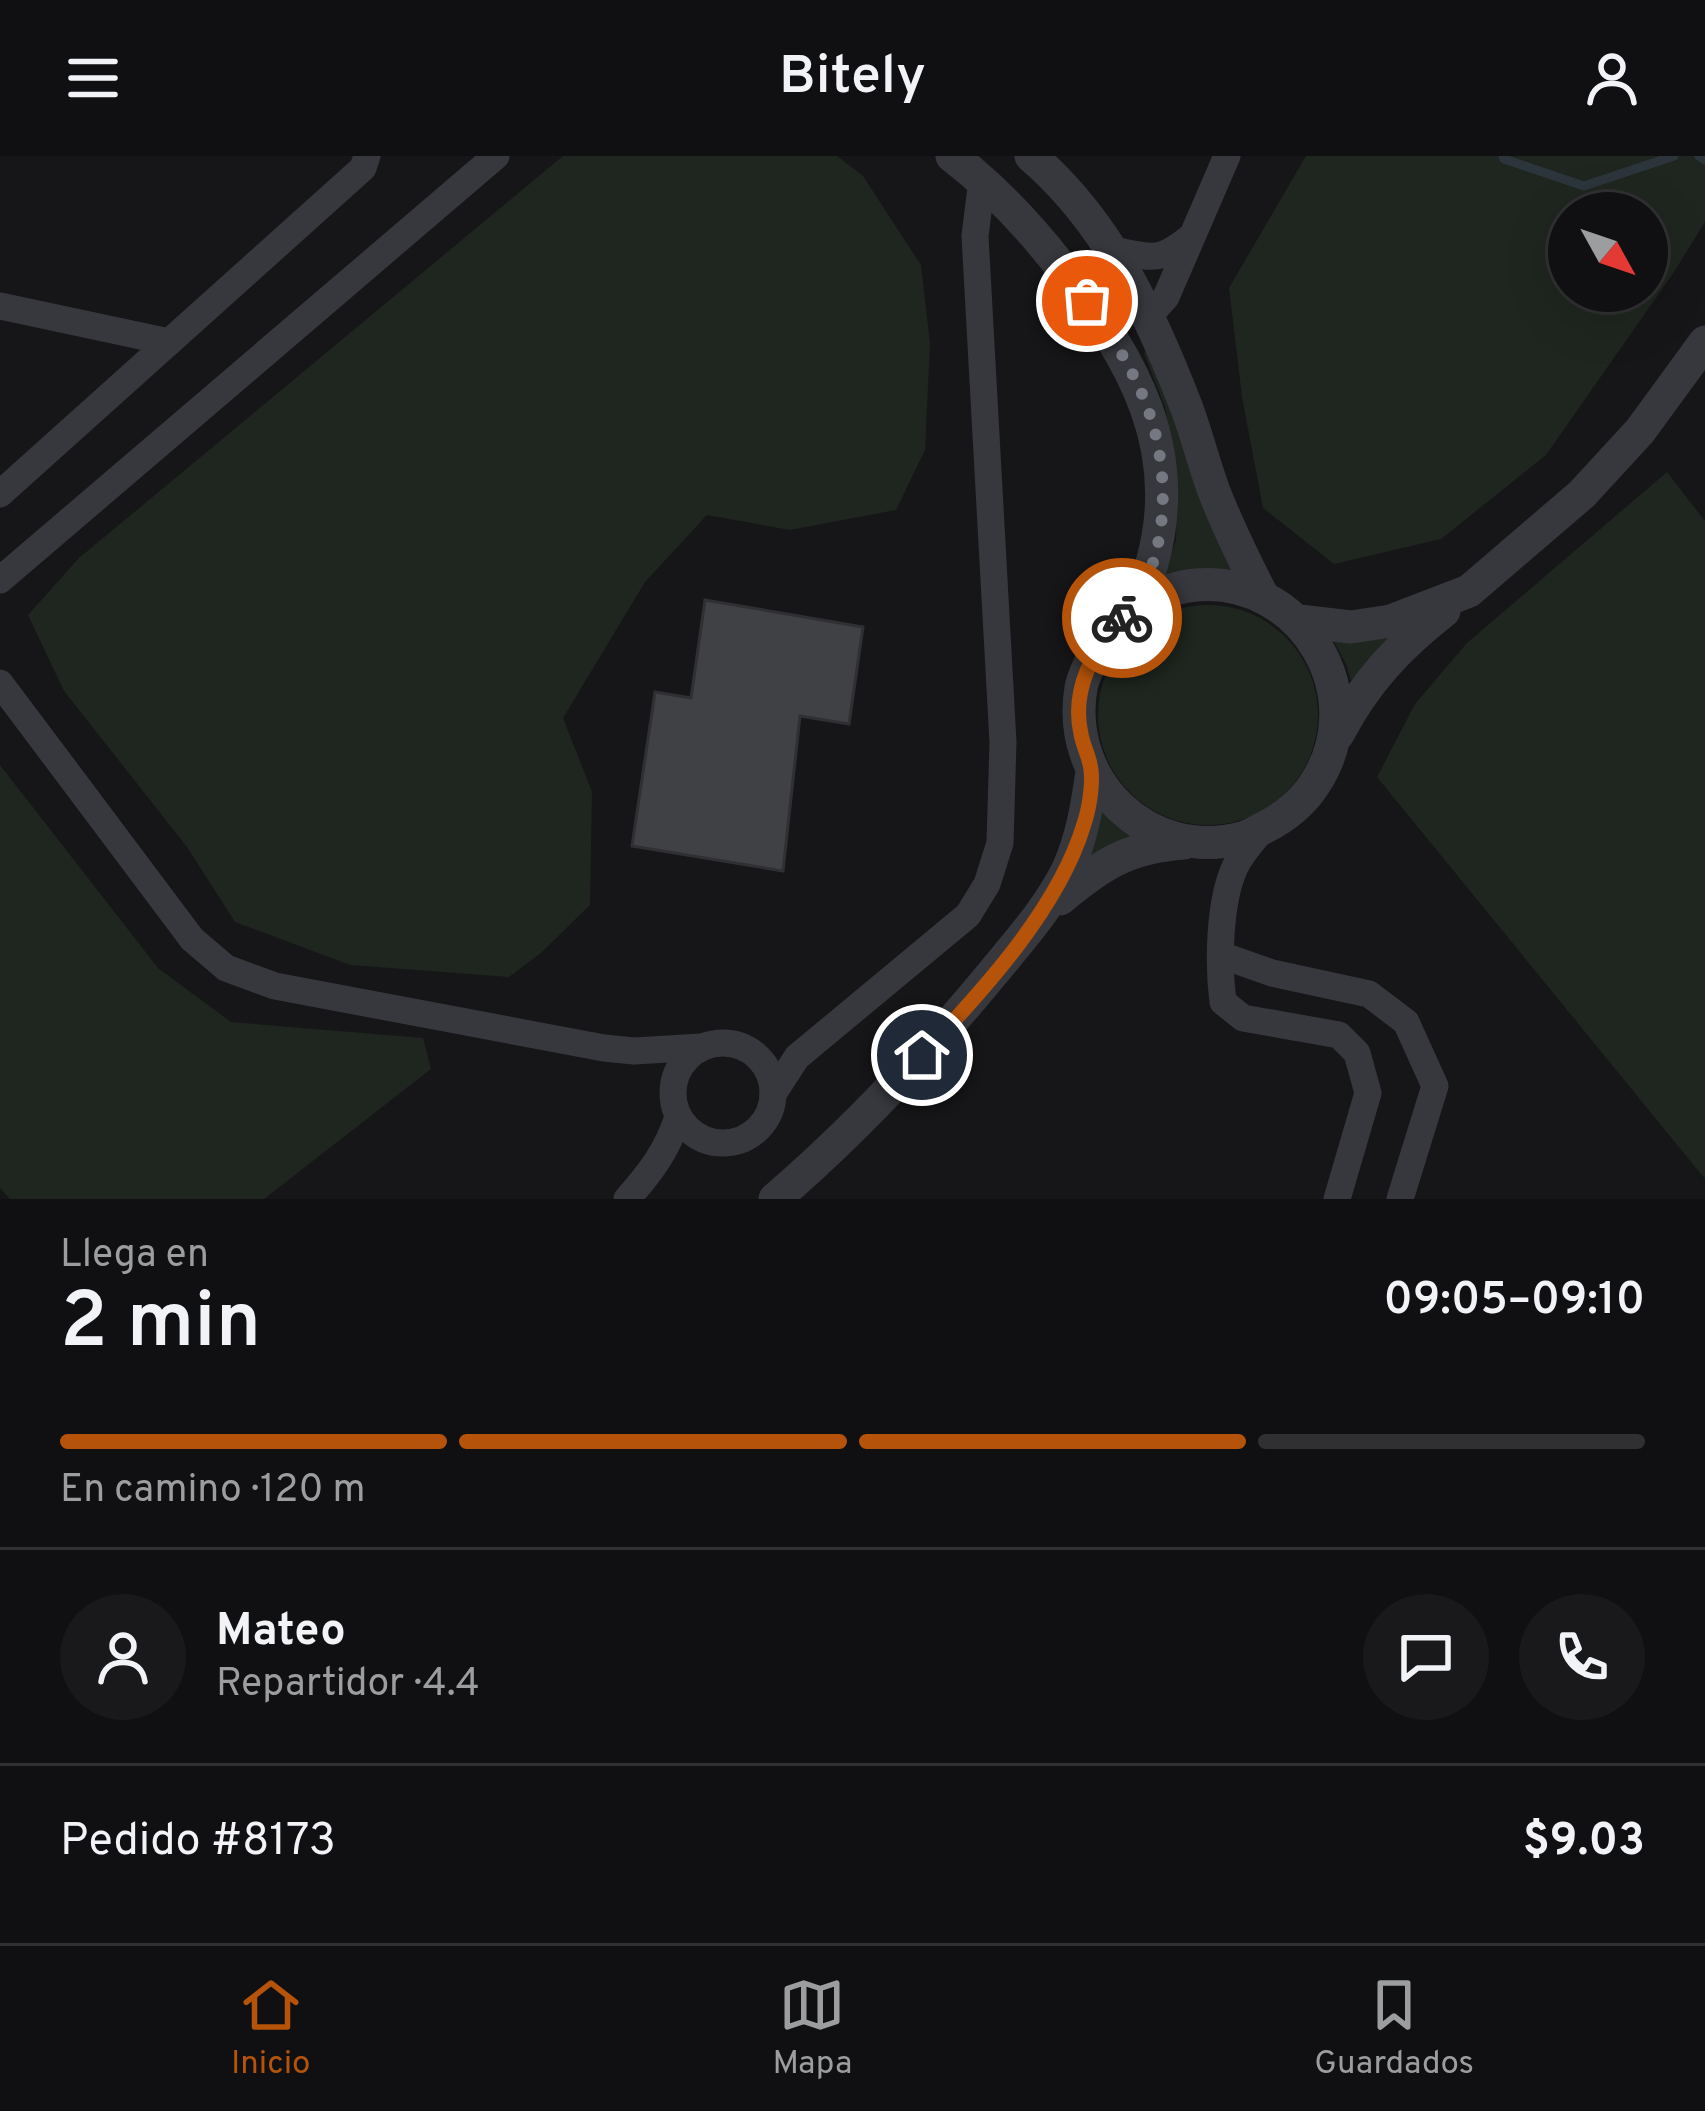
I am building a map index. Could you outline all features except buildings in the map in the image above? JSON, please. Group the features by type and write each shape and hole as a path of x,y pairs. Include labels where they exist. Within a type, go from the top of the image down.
{"street":[{"path":"0,494 363,168 367,156"},
{"path":"0,580 496,156"},
{"path":"952,156 1024,222 1087,301 1119,346 1150,415"},
{"path":"1031,156 1113,250 1187,409 1214,491 1262,596"},
{"path":"978,262 988,238 1002,224 1024,222 1040,227 1089,269 1118,311 1166,297 1227,156"},
{"path":"773,1094 797,1057 968,915 987,884 1000,843 1003,742 975,236 982,180 1000,162 1016,164 1080,226 1113,250 1168,255"},
{"path":"1195,234 1168,255 1138,308 1130,338 1161,463 1161,524 1151,569 1129,610 1099,644 1082,685 1079,729 1092,772 1118,807 1155,832 1199,842 1220,862 1227,890"},
{"path":"0,306 169,342"},
{"path":"1040,916 1095,869 1130,851 1243,838 1283,818 1314,785 1357,698 1383,666 1582,494 1640,431 1705,342"},
{"path":"1129,610 1160,593 1193,584 1228,585 1262,596 1299,621 1324,657 1336,700 1333,745"},
{"path":"1299,621 1351,627 1391,621 1469,591"},
{"path":"0,683 192,939 226,968 274,986 604,1048 634,1051 718,1042 751,1050 771,1077 770,1111 761,1126 734,1142 688,1152 653,1169"},
{"path":"775,1199 861,1119 952,1023 1040,916 1067,870 1086,820 1092,772"},
{"path":"1264,827 1237,864 1227,890 1222,1002 1243,1018 1339,1035 1358,1053 1368,1093 1336,1199"},
{"path":"1221,955 1273,973 1369,994 1406,1022 1435,1085 1400,1199"},
{"path":"751,1050 794,1048 818,1040"},
{"path":"627,1199 669,1144 677,1070 701,1047"},
{"path":"634,1051 663,1079 688,1130 718,1143"}],"shaded area":[{"path":"563,156 837,156 863,176 921,265 930,343 925,450 896,510 790,530 707,515 645,582 563,718 592,792 590,905 542,952 509,977 350,965 235,922 187,847 64,691 28,615 79,558"},
{"path":"1306,156 1705,156 1705,222 1668,281 1668,192 1548,192 1548,312 1646,312 1546,455 1441,539 1334,564 1263,508 1242,397 1229,288"},
{"path":"1150,350 1239,571 1200,570 1162,578 1176,540 1177,472 1165,407 1144,353"},
{"path":"1667,472 1705,521 1705,1179 1377,777 1415,704 1467,643"},
{"path":"1208,605 1250,613 1286,637 1310,673 1318,715 1310,757 1286,793 1250,817 1208,825 1166,817 1130,793 1106,757 1098,715 1106,673 1130,637 1166,613"},
{"path":"1418,620 1352,684 1331,636"},
{"path":"0,765 158,968 231,1022 423,1038 431,1069 264,1199 10,1199 0,1188"},
{"path":"1100,810 1134,837 1072,877"}],"waterway":[{"path":"1503,156 1584,186 1674,156"},
{"path":"1699,156 1705,160"}],"way so far":[{"path":"1087,301 1119,346 1150,415 1161,463 1161,524 1151,569 1122,618"}],"route":[{"path":"922,1055 1040,916 1067,870 1086,820 1092,772 1079,729 1082,685 1099,644 1122,618"}]}
